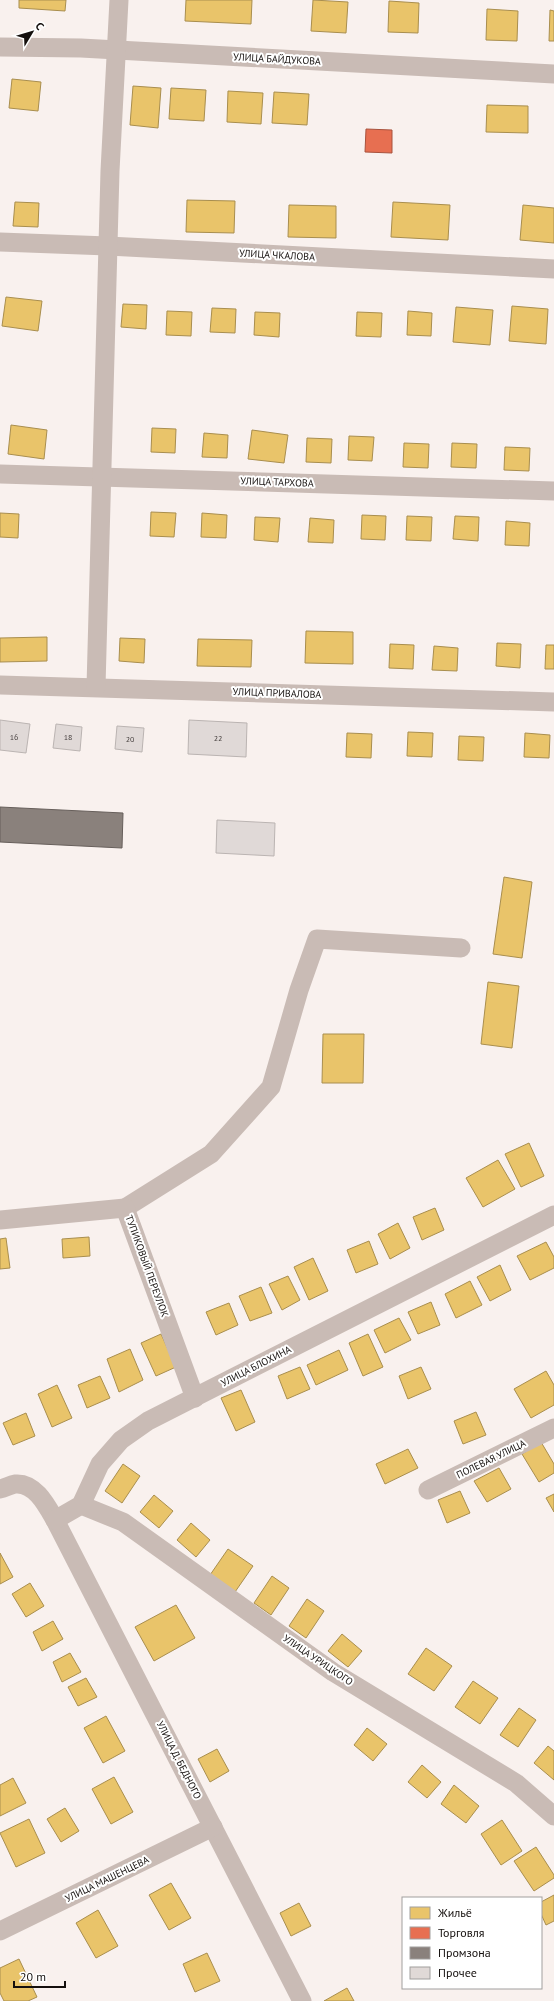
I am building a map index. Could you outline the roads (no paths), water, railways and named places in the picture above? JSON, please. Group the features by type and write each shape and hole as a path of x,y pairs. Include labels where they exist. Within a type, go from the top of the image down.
{"street":[{"path":"96,687 108,246 119,0"},
{"name":"УЛИЦА БАЙДУКОВА","path":"0,47 117,50 554,74"},
{"name":"УЛИЦА ЧКАЛОВА","path":"0,242 108,246 554,269"},
{"name":"УЛИЦА ТАРХОВА","path":"0,474 554,491"},
{"name":"УЛИЦА ПРИВАЛОВА","path":"0,685 554,702"},
{"path":"125,1208 211,1154 271,1087 299,990 317,940 461,948"},
{"name":"ТУПИКОВЫЙ ПЕРЕУЛОК","path":"0,1220 125,1208 195,1398"},
{"name":"УЛИЦА БЛОХИНА","path":"81,1505 100,1464 120,1440 148,1421 554,1215"},
{"name":"ПОЛЕВАЯ УЛИЦА","path":"428,1490 554,1428"},
{"path":"0,1489 16,1484 29,1487 42,1498 55,1520 81,1505"},
{"name":"УЛИЦА УРИЦКОГО","path":"81,1505 123,1522 333,1672 516,1783 550,1810 554,1816"},
{"name":"УЛИЦА Д. БЕДНОГО","path":"55,1520 214,1827 302,2001"},
{"name":"УЛИЦА МАШЕНЦЕВА","path":"0,1931 214,1827"}]}
